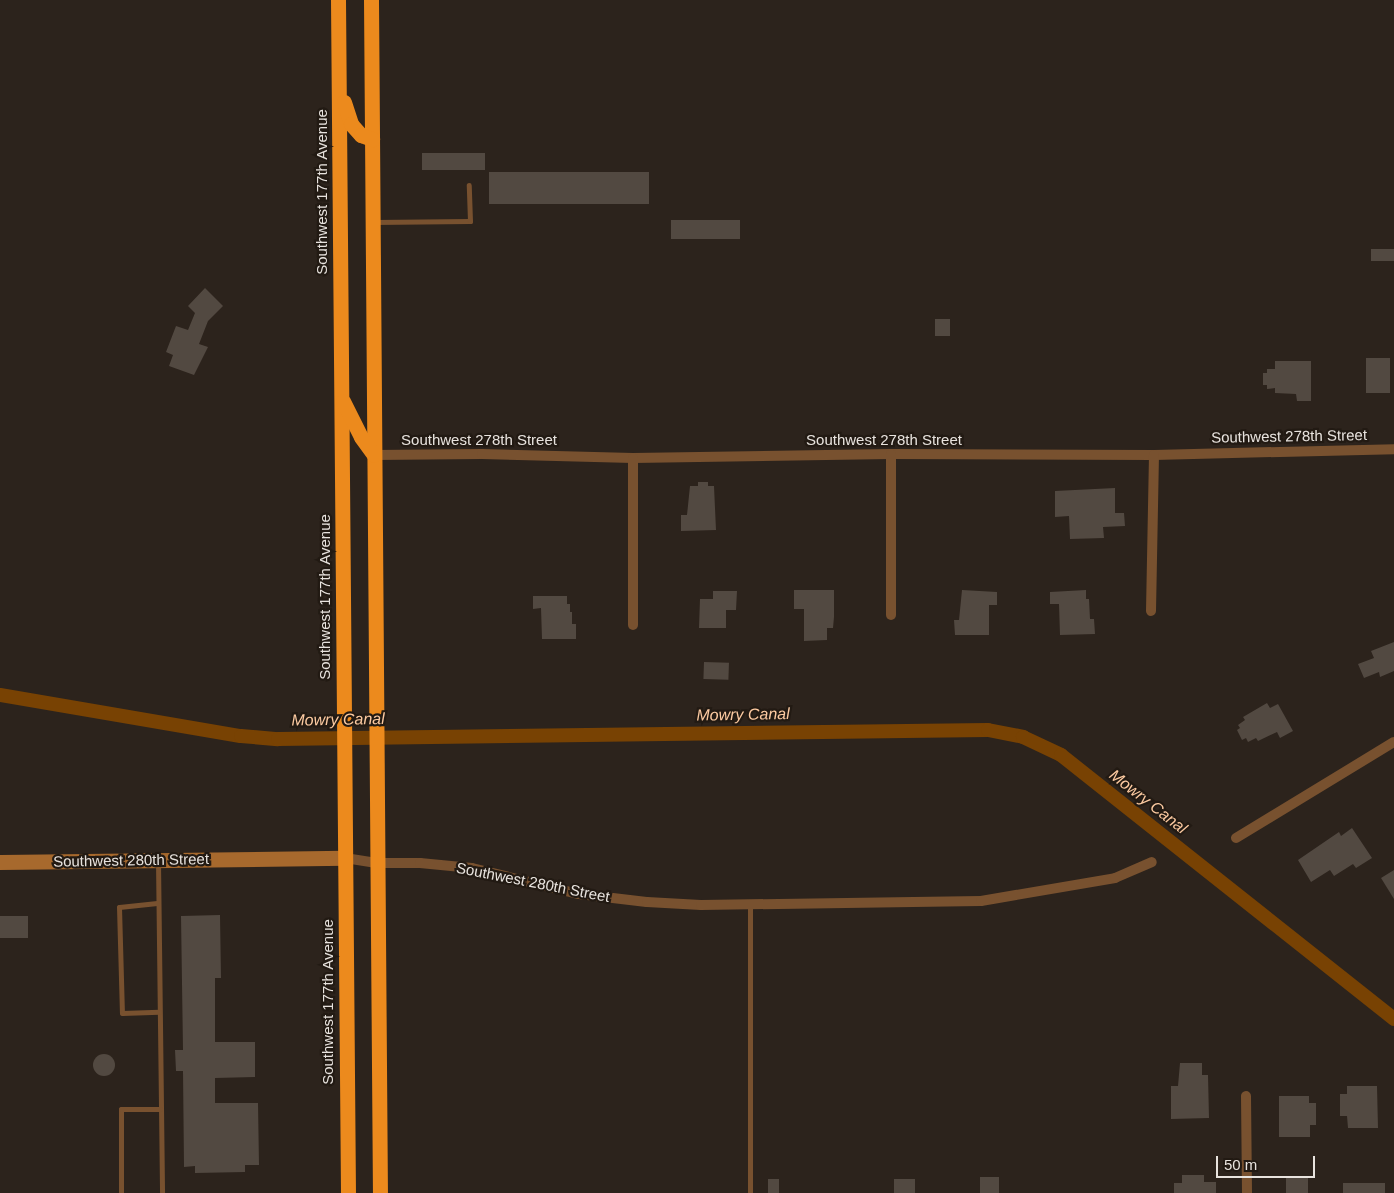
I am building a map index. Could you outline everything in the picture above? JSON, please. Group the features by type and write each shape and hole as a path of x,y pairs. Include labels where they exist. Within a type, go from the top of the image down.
{"highway":[{"name":"Southwest 177th Avenue","path":"338,0 348,1193"},
{"path":"371,0 380,1193"},
{"path":"339,76 351,124 361,135 372,139"},
{"path":"342,398 361,437 374,455"}],"street":[{"name":"Southwest 278th Street","path":"374,455 482,454 633,458 891,454 1154,455 1394,449"},
{"path":"891,454 891,616"},
{"path":"1151,611 1154,455"},
{"path":"633,458 633,625"},
{"path":"1236,838 1394,742"},
{"name":"Southwest 280th Street","path":"0,862 345,858 377,863 420,863 472,868 579,894 647,902 750,904 981,901 1115,878 1152,862"},
{"path":"1246,1096 1247,1193"}],"lane":[{"path":"373,222 470,221 469,185"},
{"path":"158,860 157,903 162,1193"},
{"path":"157,903 119,907 122,1013 159,1012"},
{"path":"750,904 750,1193"},
{"path":"122,1193 121,1110 160,1109"}],"building":[{"path":"422,153 485,153 485,170 422,170"},
{"path":"489,172 649,172 649,204 489,204"},
{"path":"671,220 740,220 740,239 671,239"},
{"path":"1371,249 1394,249 1394,261 1371,261"},
{"path":"205,288 223,306 208,321 199,344 208,347 194,375 169,366 173,355 166,352 176,326 188,330 195,313 188,306"},
{"path":"935,319 950,319 950,336 935,336"},
{"path":"1366,358 1390,358 1390,393 1366,393"},
{"path":"1275,361 1311,361 1311,401 1297,401 1296,394 1275,393 1275,388 1267,389 1267,385 1263,385 1263,373 1267,373 1267,369 1275,369"},
{"path":"698,482 708,482 708,486 714,486 716,530 681,531 681,515 687,515 690,486 698,486"},
{"path":"1115,488 1115,513 1124,513 1125,526 1103,527 1104,538 1070,539 1069,516 1055,517 1055,491"},
{"path":"794,590 834,590 833,628 827,628 827,640 804,641 804,609 794,609"},
{"path":"962,590 997,592 997,605 989,605 989,635 955,635 954,620 959,620"},
{"path":"1086,590 1086,599 1089,599 1090,619 1094,619 1095,634 1060,635 1059,604 1050,604 1050,592"},
{"path":"713,591 737,591 736,610 726,610 726,628 699,628 700,599 713,599"},
{"path":"533,596 567,596 567,604 570,604 570,612 572,612 572,624 576,624 576,639 542,639 541,608 533,609"},
{"path":"1394,642 1394,671 1380,677 1379,672 1364,678 1358,664 1374,658 1371,651"},
{"path":"704,662 729,663 728,680 703,679"},
{"path":"1267,703 1270,708 1278,704 1293,731 1280,738 1277,732 1258,741 1256,738 1248,742 1246,738 1242,740 1237,730 1240,728 1238,725 1245,720 1243,717"},
{"path":"1352,828 1372,858 1356,868 1353,864 1334,876 1330,870 1311,882 1298,860 1339,832 1341,836"},
{"path":"1394,870 1394,899 1381,878"},
{"path":"220,915 221,978 215,978 215,1042 255,1042 255,1077 215,1078 215,1103 258,1103 259,1165 245,1165 245,1172 195,1173 195,1166 184,1167 183,1071 176,1071 175,1050 183,1050 181,916"},
{"path":"0,916 28,916 28,938 0,938"},
{"path":"104,1054 112,1057 115,1065 112,1073 104,1076 96,1073 93,1065 96,1057"},
{"path":"1180,1063 1202,1063 1202,1075 1208,1075 1209,1118 1171,1119 1171,1086 1178,1086"},
{"path":"1347,1086 1377,1086 1378,1128 1348,1128 1347,1116 1340,1116 1340,1094 1347,1094"},
{"path":"1279,1096 1309,1096 1309,1103 1316,1103 1316,1125 1310,1125 1310,1137 1279,1137"},
{"path":"1182,1175 1204,1175 1204,1182 1216,1182 1216,1193 1174,1193 1174,1183 1182,1183"},
{"path":"1286,1176 1308,1176 1308,1193 1286,1193"},
{"path":"980,1177 999,1177 999,1193 980,1193"},
{"path":"768,1179 779,1179 779,1193 768,1193"},
{"path":"894,1179 915,1179 915,1193 894,1193"},
{"path":"1343,1183 1385,1183 1385,1193 1343,1193"}],"waterway":[{"name":"Mowry Canal","path":"0,695 241,736 278,739 988,730 1023,737 1061,755 1394,1019"}]}
